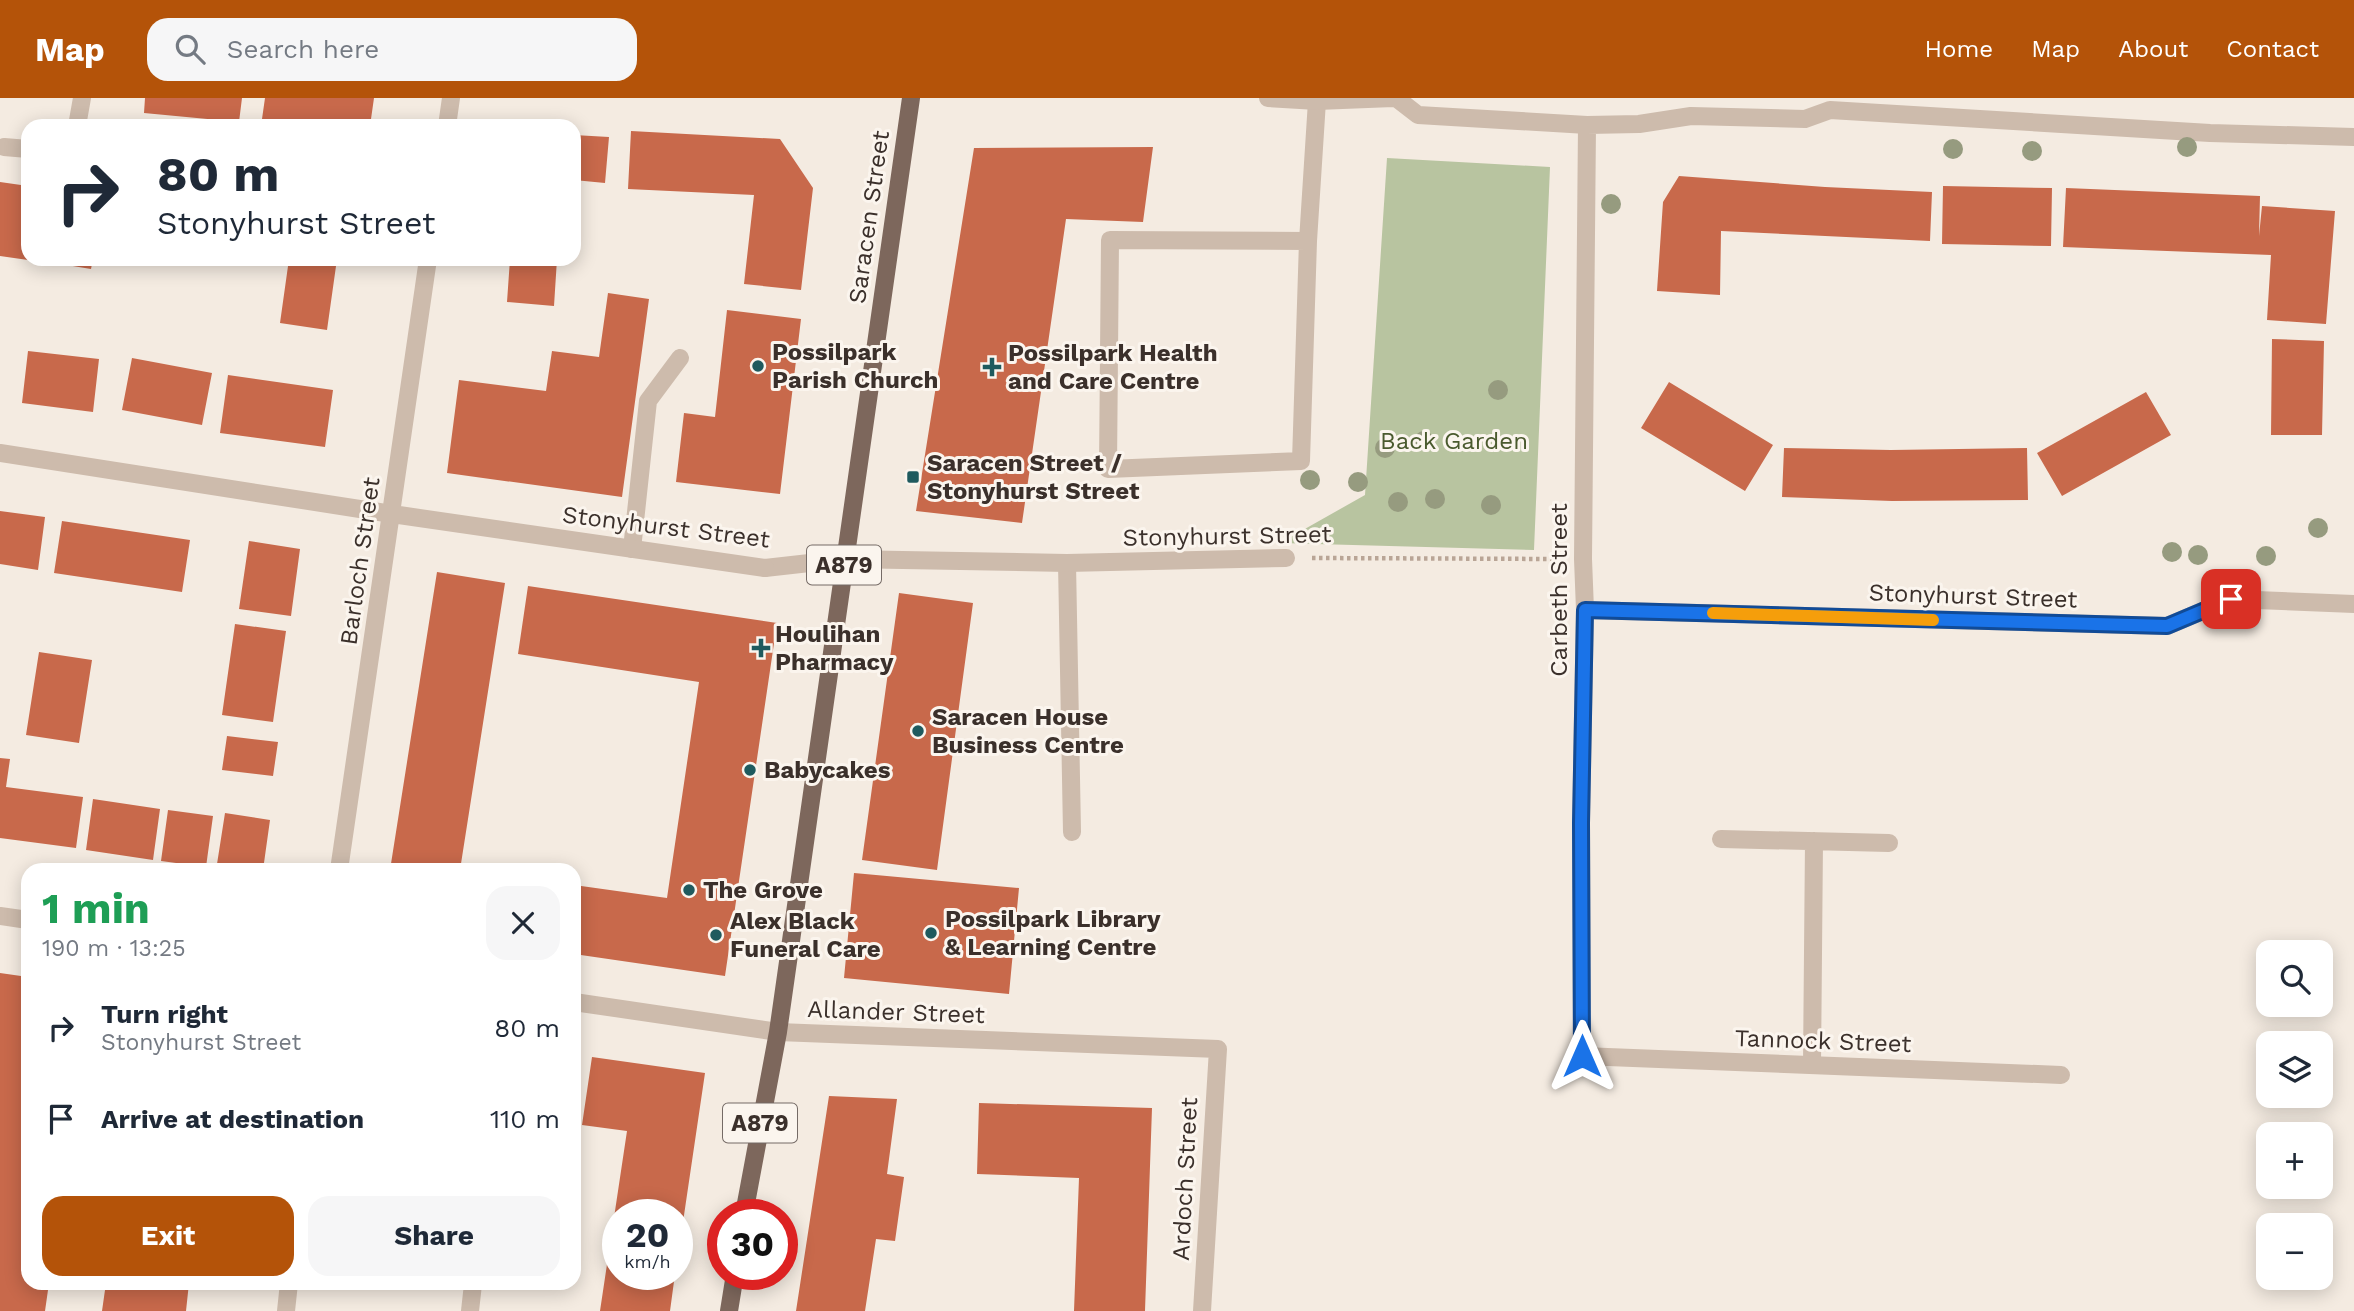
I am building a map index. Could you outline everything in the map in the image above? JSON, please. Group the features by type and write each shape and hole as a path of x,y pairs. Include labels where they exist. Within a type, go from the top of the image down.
{"main road":[{"name":"Saracen Street","path":"747,1199 778,1032 911,98"},
{"path":"729,1311 732,1290"}],"street":[{"path":"78,119 82,98"},
{"path":"448,119 451,98"},
{"path":"1268,98 1317,101 1394,98 1418,116 1587,125 1639,124 1691,116 1805,119 1830,110 2196,132 2354,137"},
{"path":"1308,241 1110,240 1108,469 1301,461 1308,241 1317,101"},
{"name":"Carbeth Street","path":"1582,1056 1581,823 1585,610 1583,559 1587,125"},
{"path":"4,147 21,148"},
{"name":"Barloch Street","path":"340,863 427,266"},
{"path":"632,549 648,401 680,358"},
{"name":"Stonyhurst Street","path":"0,453 765,568 845,559 1067,563 1286,558"},
{"path":"1067,563 1072,832"},
{"name":"Stonyhurst Street","path":"1585,610 2167,626 2231,599 2354,604"},
{"path":"1721,839 1889,843"},
{"path":"1812,1065 1814,841"},
{"path":"0,916 21,919"},
{"name":"Allander Street","path":"581,1003 778,1032 1218,1049"},
{"name":"Ardoch Street","path":"1202,1311 1218,1049"},
{"name":"Tannock Street","path":"1582,1056 2062,1075"},
{"path":"285,1311 288,1290"},
{"path":"470,1311 471,1290"}],"path":[{"name":"Stonyhurst Street","path":"1286,558 1583,559"}],"green space":[{"name":"Back Garden","path":"1387,158 1550,167 1534,550 1280,543 1365,495"}],"building":[{"path":"145,98 242,98 239,119 144,113"},
{"path":"265,98 374,98 371,119 262,119"},
{"path":"631,131 780,139 813,188 801,290 744,284 754,195 628,189"},
{"path":"581,135 609,137 605,183 581,181"},
{"name":"Possilpark Health and Care Centre","path":"1153,147 1143,222 1066,219 1022,523 916,511 974,148"},
{"path":"1679,176 1932,192 1930,241 1721,231 1720,295 1657,291 1663,202"},
{"path":"0,182 21,185 21,259 0,256"},
{"path":"1943,186 2052,188 2051,246 1942,244"},
{"path":"2066,188 2260,196 2259,236 2262,206 2335,211 2326,324 2267,320 2271,255 2063,247"},
{"path":"288,266 336,266 327,330 280,323"},
{"path":"510,266 557,266 554,306 507,302"},
{"path":"608,293 649,299 622,497 447,473 459,380 546,391 552,351 599,357"},
{"name":"Possilpark Parish Church","path":"727,310 801,319 780,494 676,482 684,413 715,417"},
{"path":"2272,339 2324,341 2322,435 2271,435"},
{"path":"28,351 99,359 93,412 22,403"},
{"path":"132,358 212,373 202,425 122,410"},
{"path":"228,375 333,390 325,447 220,433"},
{"path":"1669,382 1773,445 1745,491 1641,428"},
{"path":"2146,392 2171,435 2062,496 2037,453"},
{"path":"1784,448 2027,448 2028,500 1892,501 1782,497"},
{"path":"0,511 45,517 38,570 0,564"},
{"path":"62,521 190,540 182,592 54,573"},
{"path":"249,541 300,549 291,616 239,609"},
{"path":"437,572 505,583 461,863 391,863"},
{"path":"528,586 777,623 725,976 581,955 581,886 667,898 699,682 518,654"},
{"name":"Saracen House Business Centre","path":"899,593 973,603 937,870 862,860"},
{"path":"235,624 286,631 273,722 222,715"},
{"path":"39,652 92,660 79,743 26,735"},
{"path":"227,736 278,742 273,776 222,770"},
{"path":"0,758 10,759 6,787 83,797 76,848 0,838"},
{"path":"93,799 160,809 153,860 86,850"},
{"path":"168,810 213,816 207,863 161,861"},
{"path":"225,813 270,820 264,863 217,863"},
{"name":"Possilpark Library & Learning Centre","path":"854,873 1019,888 1009,994 844,978"},
{"path":"0,973 21,976 21,1290 48,1290 45,1311 0,1311"},
{"path":"592,1057 705,1073 686,1199 617,1199 627,1131 582,1125"},
{"path":"829,1096 897,1099 887,1174 904,1177 895,1241 876,1239 865,1311 796,1311"},
{"path":"979,1103 1152,1108 1145,1311 1074,1311 1079,1178 977,1174"},
{"path":"105,1290 188,1290 186,1311 102,1311"},
{"path":"603,1290 673,1290 670,1311 600,1311"}],"slow traffic":[{"path":"1713,613 1933,620"}],"place":[{"name":"Possilpark Parish Church","path":"758,366"},
{"name":"Possilpark Health and Care Centre","path":"992,367"},
{"name":"Saracen Street / Stonyhurst Street","path":"913,477"},
{"name":"Houlihan Pharmacy","path":"761,648"},
{"name":"Saracen House Business Centre","path":"918,731"},
{"name":"Babycakes","path":"750,770"},
{"name":"The Grove","path":"689,890"},
{"name":"Possilpark Library & Learning Centre","path":"931,933"},
{"name":"Alex Black Funeral Care","path":"716,935"}],"route":[{"path":"1582,1056 1581,823 1585,610 2167,626 2231,599"}]}
